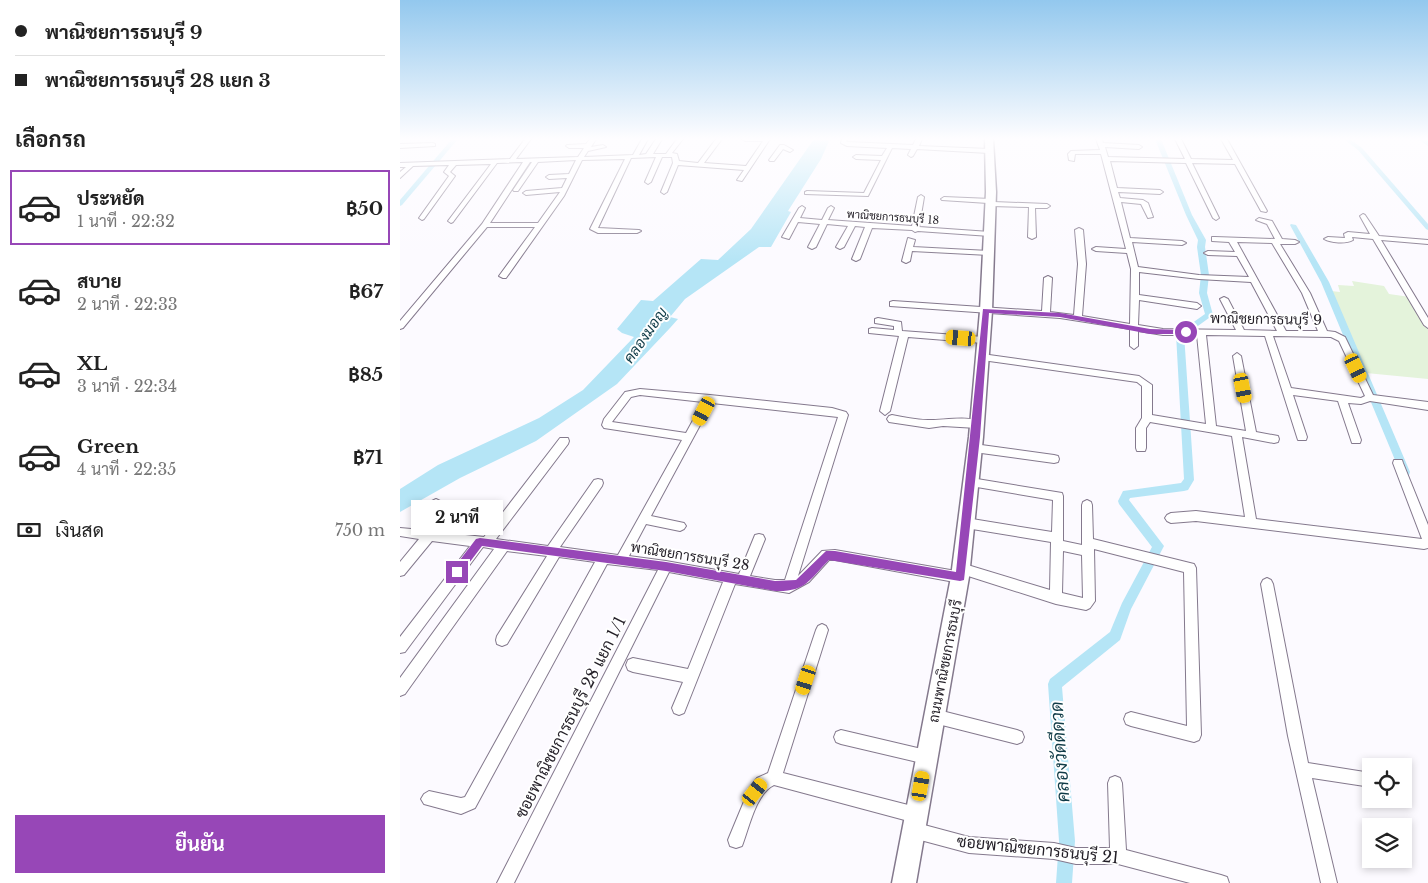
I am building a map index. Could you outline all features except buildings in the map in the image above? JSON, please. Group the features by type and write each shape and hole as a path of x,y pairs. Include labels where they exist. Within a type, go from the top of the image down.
{"main road":[{"name":"ถนนพาณิชยการธนบุรี","path":"904,883 961,572 977,424 986,311 990,234 990,180"}],"street":[{"path":"422,218 449,180"},
{"path":"451,221 482,180"},
{"path":"400,326 485,225 517,180"},
{"path":"516,190 521,180"},
{"path":"504,276 569,180"},
{"path":"619,180 594,229 598,231 637,231"},
{"path":"664,192 669,180"},
{"path":"807,193 866,195 874,180"},
{"path":"1111,180 1134,269 1134,346"},
{"path":"1198,180 1216,218"},
{"path":"1248,180 1264,211"},
{"path":"526,193 563,190"},
{"path":"1114,190 1160,192"},
{"path":"915,230 921,196"},
{"path":"944,198 1046,206"},
{"path":"1117,200 1143,202 1146,204 1150,217"},
{"path":"1032,206 1032,237"},
{"path":"786,237 802,208"},
{"path":"812,247 831,208"},
{"path":"1363,216 1428,325"},
{"name":"พาณิชยการธนบุรี 18","path":"795,220 869,227 990,234"},
{"path":"1259,220 1270,222 1277,242 1306,293 1324,334"},
{"path":"485,225 540,225"},
{"path":"840,247 852,225"},
{"path":"856,259 869,227"},
{"path":"1078,317 1082,264 1079,230"},
{"path":"1328,238 1349,240 1348,234 1428,242"},
{"path":"1215,239 1295,242"},
{"path":"906,261 911,240"},
{"path":"1127,240 1182,243"},
{"path":"1232,240 1283,333"},
{"path":"909,249 989,253"},
{"path":"1096,249 1130,251"},
{"path":"1208,253 1239,254"},
{"path":"1134,269 1209,278 1254,280"},
{"path":"1046,314 1048,278"},
{"path":"1135,297 1197,306"},
{"path":"1224,298 1241,332"},
{"name":"พาณิชยการธนบุรี 9","path":"894,304 1078,317 1163,332 1241,332 1338,336 1342,339 1374,399"},
{"path":"878,321 898,324 901,334 889,415 929,424 943,422 977,424"},
{"path":"872,332 983,340"},
{"path":"1201,332 1212,430"},
{"path":"1268,333 1302,437"},
{"path":"1237,356 1252,436"},
{"path":"982,357 1067,368 1145,382 1147,385 1146,418 1141,428 1141,448"},
{"path":"1287,391 1362,401 1374,399 1428,406"},
{"path":"690,436 610,427 607,425 607,422 625,397 631,393 710,398 832,412 843,416 789,587"},
{"path":"620,560 710,398"},
{"path":"1342,398 1356,440"},
{"path":"1146,418 1274,439"},
{"path":"1236,433 1251,521"},
{"path":"400,647 564,441"},
{"path":"974,448 1054,459"},
{"path":"1171,518 1196,516 1251,521 1424,544 1428,540 1398,463"},
{"path":"970,482 1058,496 1056,598"},
{"path":"502,640 553,551 598,483"},
{"path":"436,504 432,511 433,515 448,528 451,538"},
{"path":"789,587 803,581 826,555 835,555 961,572 1056,598 1086,604 1089,601 1087,505"},
{"path":"644,519 680,526"},
{"path":"966,523 1142,556 1190,568 1194,734 1132,719"},
{"name":"พาณิชยการธนบุรี 28","path":"402,532 666,566 789,587"},
{"path":"400,571 430,535"},
{"path":"679,708 736,579 759,539"},
{"path":"400,689 504,545"},
{"path":"429,799 461,806 470,803 604,558"},
{"name":"ซอยพาณิชยการธนบุรี 28 แยก 1/1","path":"505,883 666,566"},
{"path":"1267,584 1302,769 1329,883"},
{"path":"736,840 755,792 762,783 774,778 822,630"},
{"path":"633,665 692,678"},
{"path":"934,716 1018,737"},
{"path":"841,737 926,758"},
{"path":"1302,769 1362,779"},
{"name":"ซอยพาณิชยการธนบุรี 21","path":"774,778 914,822 969,845 1054,851 1076,856 1118,856 1221,883"},
{"path":"1115,783 1118,856"}],"green space":[{"path":"1352,281 1384,286 1389,294 1410,297 1428,326 1428,379 1366,373 1331,291 1340,292 1338,285 1354,286"}],"water":[{"name":"คลองมอญ","path":"785,180 808,180 788,211 791,212 771,247 759,247 685,299 670,317 678,319 617,384 536,441 460,478 400,512 400,489 438,465 539,418 583,390 634,337 617,329 641,300 653,301 701,259 718,260 751,229"}],"waterway":[{"path":"400,204 420,180"},
{"name":"คลองวัดดีดวด","path":"1175,180 1202,240 1201,247 1205,275 1203,293 1209,315 1191,328"},
{"path":"1387,180 1428,228"},
{"path":"1293,225 1325,282 1405,472"},
{"name":"คลองวัดดีดวด","path":"1064,883 1067,841 1055,684 1115,636 1126,607 1158,546 1123,501 1127,494 1184,487 1189,480 1180,334"}],"route":[{"path":"457,572 480,542 666,566 775,586 789,587 799,584 807,578 817,563 826,555 960,577 976,437 986,311 1060,315 1150,331 1186,332"}]}
